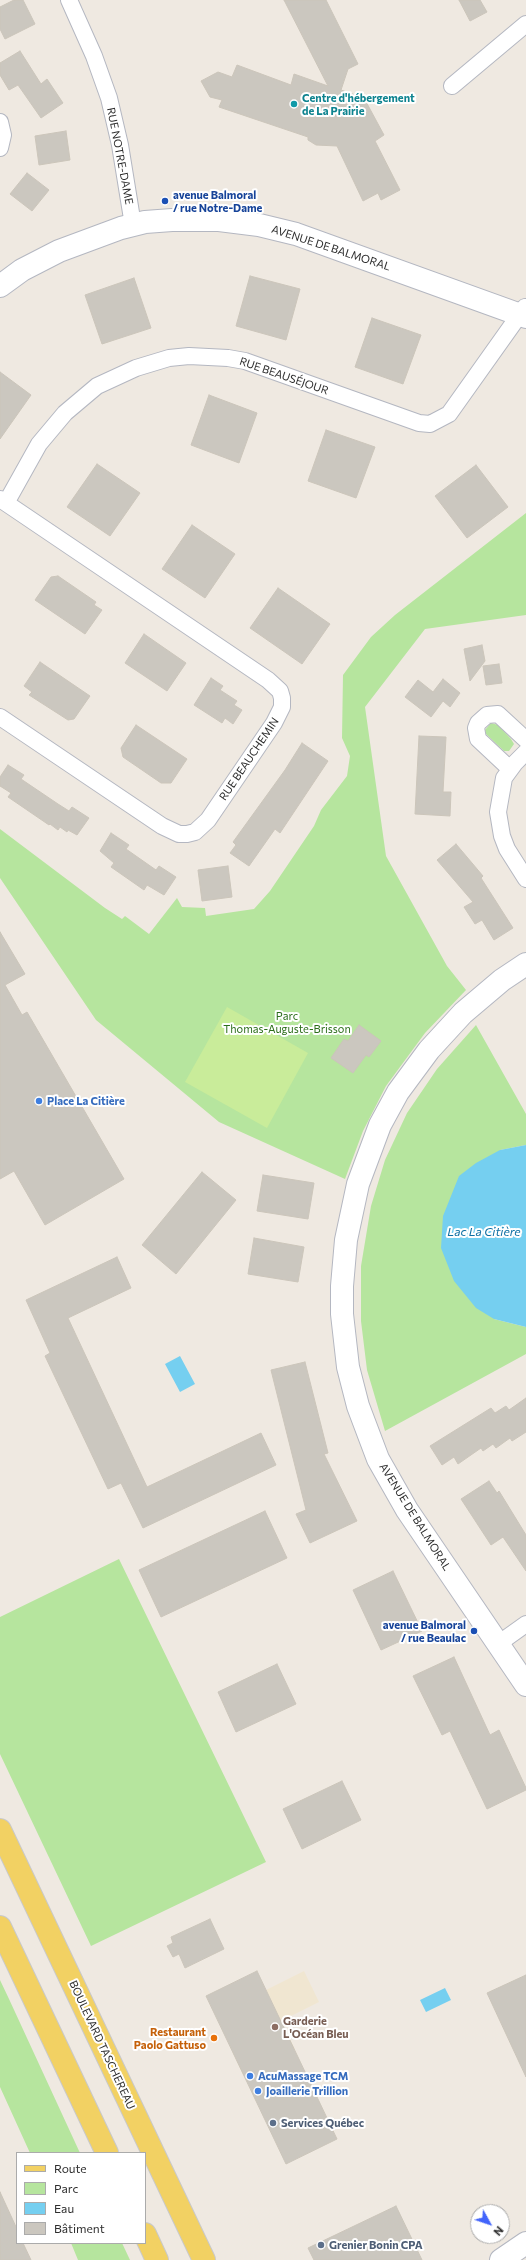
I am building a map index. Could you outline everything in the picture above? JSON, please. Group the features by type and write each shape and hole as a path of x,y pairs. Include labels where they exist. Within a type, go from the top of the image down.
{"main road":[{"name":"BOULEVARD TASCHEREAU","path":"0,1830 204,2260"},
{"path":"0,1927 107,2152"},
{"path":"146,2236 157,2260"}],"street":[{"name":"RUE NOTRE-DAME","path":"70,0 94,56 109,98 120,145 133,224"},
{"path":"452,86 526,24"},
{"path":"0,122 3,135 0,148"},
{"name":"AVENUE DE BALMORAL","path":"0,286 22,270 59,250 93,236 133,224 202,219 240,222 271,228 338,248 524,312"},
{"name":"RUE BEAUSÉJOUR","path":"3,501 39,444 65,412 97,386 136,368 169,358 189,356 228,358 245,361 419,423 430,424 449,414 524,312"},
{"name":"RUE BEAUCHEMIN","path":"0,717 162,826 179,834 187,834 195,832 208,820 274,724 282,707 280,691 268,680 3,501"},
{"path":"510,769 478,740 476,728 478,723 487,714 498,714 526,740"},
{"path":"526,752 510,769 501,788 499,824 507,849 526,879"},
{"name":"AVENUE DE BALMORAL","path":"526,964 486,992 454,1022 426,1054 398,1092 380,1125 358,1184 346,1240 342,1286 342,1314 348,1367 358,1406 370,1441 396,1492 526,1685"},
{"path":"498,1644 526,1624"},
{"path":"500,2260 526,2243"}],"shaded area":[{"name":"Garderie L'Océan Bleu","path":"304,1971 319,2002 281,2021 295,2049 243,2075 232,2051 261,2015 274,2007 266,1990"}],"green space":[{"name":"Parc Thomas-Auguste-Brisson","path":"526,513 526,615 425,629 365,707 386,856 447,966 466,990 425,1033 386,1086 363,1131 345,1179 219,1122 96,1020 0,878 0,829 105,908 122,919 125,916 149,934 177,898 182,907 205,908 206,916 254,909 270,891 314,826 321,810 347,776 350,756 342,738 343,675 371,637 395,615"},
{"path":"491,723 498,725 511,739 514,744 509,751 504,751 486,734 485,730"},
{"path":"227,1007 308,1053 267,1128 185,1082"},
{"path":"476,1025 526,1114 526,1145 500,1150 494,1319 526,1327 526,1354 385,1431 367,1370 361,1321 361,1266 371,1206 385,1160 407,1113 437,1069"},
{"path":"119,1559 266,1862 91,1946 0,1754 0,1617"},
{"path":"0,1980 80,2152 30,2152 0,2087"},
{"path":"71,2244 122,2244 130,2260 78,2260"}],"water":[{"name":"Lac La Citière","path":"526,1145 526,1327 494,1319 476,1308 454,1281 441,1248 443,1216 459,1176 476,1163 500,1150"},
{"path":"180,1356 195,1384 180,1392 165,1364"},
{"path":"445,1988 451,2000 426,2012 420,2000"}],"building":[{"path":"14,0 23,0 35,24 5,39 0,29 0,7"},
{"name":"Centre d'hébergement de La Prairie","path":"284,0 326,0 358,64 348,69 341,90 364,98 384,135 375,141 400,190 381,200 378,193 363,201 337,146 316,145 308,140 308,137 219,107 222,100 210,97 201,81 218,72 232,77 237,65 291,85 294,74 328,86"},
{"path":"459,0 480,0 487,12 470,21"},
{"path":"20,51 41,84 47,79 63,103 41,118 18,85 9,90 0,75 0,63"},
{"path":"66,131 70,160 39,165 35,136"},
{"path":"27,173 49,190 32,211 10,194"},
{"path":"250,276 300,289 286,340 236,326"},
{"path":"134,278 151,328 102,344 85,295"},
{"path":"372,318 421,335 403,384 355,367"},
{"path":"0,372 31,395 0,439"},
{"path":"209,395 257,413 239,463 191,445"},
{"path":"326,430 375,447 356,498 308,481"},
{"path":"97,464 140,493 110,536 67,507"},
{"path":"476,465 508,507 467,538 435,496"},
{"path":"192,525 235,554 205,598 162,569"},
{"path":"58,576 96,602 94,605 102,610 85,634 35,600 51,577"},
{"path":"278,588 330,624 302,664 250,628"},
{"path":"144,634 186,663 167,691 125,663"},
{"path":"482,645 485,661 470,681 464,649"},
{"path":"40,662 90,696 74,719 68,720 29,695 32,692 24,686"},
{"path":"499,664 502,683 486,685 483,666"},
{"path":"211,678 223,686 220,690 237,701 234,705 242,710 233,724 225,718 222,723 194,705"},
{"path":"443,679 460,693 450,707 443,701 431,717 405,697 418,680 433,692"},
{"path":"136,725 187,759 171,783 161,783 123,757 121,748"},
{"path":"419,736 446,737 443,792 451,792 450,816 415,814"},
{"path":"302,743 328,761 280,833 275,829 249,866 230,853 236,845 233,842 285,770"},
{"path":"8,765 24,775 21,779 58,804 69,811 72,807 89,818 77,835 68,830 67,832 60,827 58,830 8,797 11,793 0,786 0,777"},
{"path":"111,833 129,845 126,849 156,870 159,866 176,877 164,895 147,885 144,890 111,867 114,863 100,851"},
{"path":"456,844 483,876 481,878 513,928 494,940 482,920 475,924 464,907 473,902 437,860"},
{"path":"228,866 232,897 202,901 198,870"},
{"name":"Place La Citière","path":"0,932 25,974 5,985 22,1015 27,1012 124,1179 45,1225 14,1171 0,1179"},
{"path":"359,1025 381,1041 369,1057 366,1055 353,1073 331,1058 344,1039 348,1041"},
{"path":"202,1172 236,1200 176,1274 142,1245"},
{"path":"263,1175 314,1183 308,1219 257,1211"},
{"path":"254,1238 304,1247 298,1282 248,1274"},
{"path":"117,1257 131,1288 68,1318 147,1487 261,1433 276,1465 143,1528 121,1483 108,1489 45,1356 50,1353 26,1300"},
{"path":"305,1362 328,1453 324,1454 357,1521 310,1543 296,1514 306,1510 271,1370"},
{"path":"526,1398 526,1432 512,1441 510,1438 496,1448 493,1444 483,1451 481,1448 458,1464 454,1457 442,1465 430,1446 491,1408 495,1413 506,1406 509,1410"},
{"path":"489,1481 497,1493 499,1491 526,1535 526,1571 503,1537 491,1545 461,1499"},
{"path":"265,1511 287,1558 161,1617 139,1570"},
{"path":"393,1571 422,1631 381,1650 353,1590"},
{"path":"454,1657 490,1735 499,1730 526,1788 526,1790 487,1809 450,1731 442,1735 413,1676"},
{"path":"277,1664 296,1704 236,1732 218,1692"},
{"path":"342,1781 361,1820 302,1849 283,1809"},
{"path":"210,1919 224,1949 185,1968 179,1954 173,1957 167,1946 173,1943 171,1937"},
{"path":"257,1971 337,2139 286,2164 206,1996"},
{"path":"526,1975 526,2077 487,1993"},
{"path":"0,2192 16,2227 16,2244 23,2244 31,2260 0,2260"},
{"path":"396,2206 422,2260 314,2260 308,2248"}],"place":[{"name":"Centre d'hébergement de La Prairie","path":"294,104"},
{"name":"avenue Balmoral / rue Notre-Dame","path":"165,201"},
{"name":"Place La Citière","path":"39,1101"},
{"name":"avenue Balmoral / rue Beaulac","path":"474,1631"},
{"name":"Garderie L'Océan Bleu","path":"275,2027"},
{"name":"Restaurant Paolo Gattuso","path":"214,2038"},
{"name":"AcuMassage TCM","path":"250,2076"},
{"name":"Joaillerie Trillion","path":"258,2091"},
{"name":"Services Québec","path":"273,2123"},
{"name":"Grenier Bonin CPA","path":"321,2245"}]}
